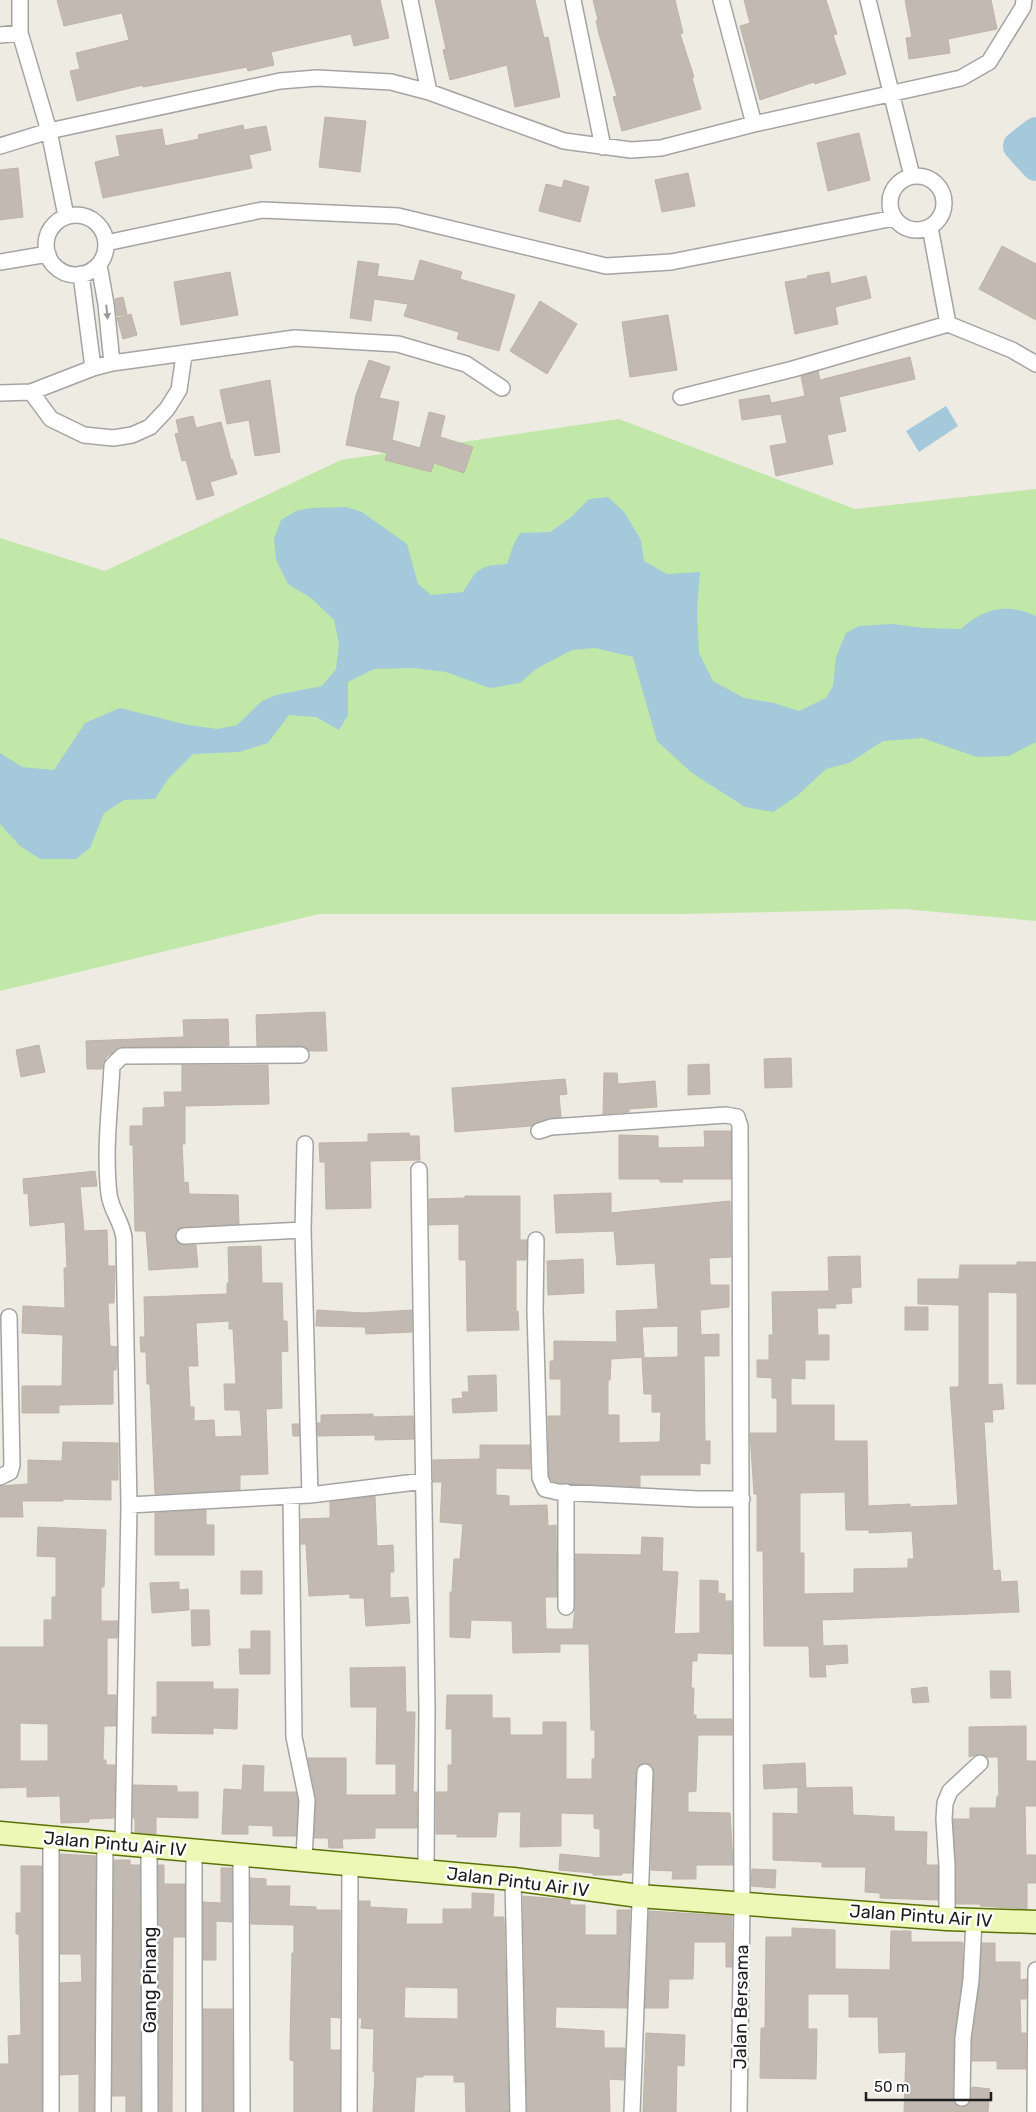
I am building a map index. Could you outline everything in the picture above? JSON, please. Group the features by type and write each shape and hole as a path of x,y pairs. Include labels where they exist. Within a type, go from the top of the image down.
{"main road":[{"name":"Jalan Pintu Air IV","path":"0,1832 114,1844 304,1859 513,1879 639,1896 947,1919 1036,1922"}],"street":[{"path":"20,0 20,32 49,131 66,216"},
{"path":"410,0 429,92"},
{"path":"573,0 603,147"},
{"path":"721,0 754,124"},
{"path":"868,0 912,176"},
{"path":"0,146 49,131 289,80 317,78 391,82 429,92 564,141 631,150 661,148 754,124 961,78 989,62 1023,7 1024,0"},
{"path":"0,36 20,32"},
{"path":"912,176 929,178 941,190 944,198 942,215 930,227 923,230 906,228 894,218 890,204 893,190 905,178 912,176"},
{"path":"106,243 262,210 398,216 606,266 671,262 894,218"},
{"path":"78,214 90,218 100,226 106,243 104,254 98,265 91,271 81,274 64,272 57,268 48,254 46,247 49,232 59,220 66,216 78,214"},
{"path":"930,227 948,324"},
{"path":"0,262 48,254"},
{"path":"98,265 106,304 112,363"},
{"path":"81,274 93,368"},
{"path":"681,397 793,369 948,324 1012,350 1036,364"},
{"path":"0,393 31,392 93,368 112,363 184,355 295,338 398,344 466,364 502,388"},
{"path":"31,392 51,419 84,435 114,438 132,435 150,428 167,409 179,390 184,355"},
{"path":"103,2112 129,1505 124,1238 122,1226 111,1207 108,1178 112,1066 122,1056 301,1055"},
{"name":"Jalan Bersama","path":"539,1131 551,1127 726,1115 737,1117 741,1137 740,1327 742,1499 742,1903 739,2112"},
{"path":"305,1144 303,1230 310,1495"},
{"path":"419,1170 427,1708 426,1871"},
{"path":"184,1236 303,1230"},
{"path":"536,1240 535,1311 540,1478 545,1489 566,1492 698,1499 742,1499"},
{"path":"0,1477 10,1472 12,1465 8,1317"},
{"path":"129,1505 310,1495 424,1481"},
{"path":"566,1492 566,1607"},
{"path":"290,1496 294,1737 306,1792 304,1859"},
{"path":"947,1919 945,1803 950,1791 980,1763"},
{"path":"632,2112 645,1772"},
{"path":"51,1838 51,2112"},
{"name":"Gang Pinang","path":"149,1847 150,2112"},
{"path":"194,1851 194,2112"},
{"path":"241,1854 242,2112"},
{"path":"349,2112 350,1864"},
{"path":"513,1879 518,2112"},
{"path":"962,2098 963,2038 971,1980 974,1920"},
{"path":"1035,2112 1036,1970"}],"green space":[{"path":"619,419 855,509 1036,489 1036,921 904,909 681,914 319,914 0,991 0,538 105,571 341,460"}],"water":[{"path":"946,406 958,426 919,452 906,431"},
{"path":"608,497 625,513 641,540 644,561 667,574 700,572 697,610 699,653 713,681 744,698 774,703 799,711 826,698 833,686 836,657 846,633 859,626 892,624 925,628 961,629 978,616 996,610 1016,610 1036,616 1036,742 1009,756 977,757 922,738 883,741 849,763 826,769 797,796 773,812 745,807 692,773 657,741 633,657 595,648 572,650 536,669 520,683 490,688 446,672 413,668 374,669 348,682 348,715 339,730 316,717 289,715 268,743 239,752 193,754 168,779 155,799 124,800 104,813 90,848 76,859 40,859 20,846 0,824 0,753 22,767 54,770 85,723 120,708 188,725 218,729 237,725 262,701 276,695 322,686 336,669 339,644 334,620 311,598 288,584 276,560 274,539 281,520 296,511 310,508 346,507 362,512 407,544 418,584 431,595 463,592 476,573 484,567 507,564 520,533 550,532 571,517 589,499"}],"building":[{"path":"57,0 380,0 389,38 354,46 351,34 271,52 274,65 248,71 247,67 143,87 143,85 77,101 70,71 80,69 76,53 129,40 122,13 64,26"},
{"path":"435,0 535,0 544,38 548,37 560,97 515,107 507,65 450,80 443,50 446,49"},
{"path":"593,0 675,0 683,33 680,34 694,77 692,78 701,109 622,131 613,97 617,96 599,34"},
{"path":"744,0 826,0 837,34 833,35 846,74 815,84 814,82 760,100 740,26 750,23"},
{"path":"905,0 991,0 997,29 948,39 950,53 909,59 906,38 912,37"},
{"path":"325,117 366,121 360,172 319,167"},
{"path":"243,125 244,130 266,126 271,150 249,155 252,168 103,198 95,162 120,156 116,136 162,129 165,146 199,139 198,135"},
{"path":"859,133 870,180 828,191 817,143"},
{"path":"18,168 23,217 0,220 0,170"},
{"path":"688,173 695,206 662,212 655,180"},
{"path":"564,180 589,187 580,222 539,211 546,184 562,188"},
{"path":"1002,246 1036,264 1036,320 979,289"},
{"path":"420,260 462,272 460,279 515,295 499,351 457,339 459,332 404,316 408,304 374,299 371,321 350,318 358,261 379,264 377,276 414,281"},
{"path":"230,272 238,315 181,325 174,282"},
{"path":"829,272 831,284 866,276 871,298 835,307 838,324 795,334 785,282"},
{"path":"123,297 127,314 117,316 115,299"},
{"path":"540,301 577,324 547,374 510,351"},
{"path":"131,314 137,335 123,339 117,318"},
{"path":"668,315 677,370 630,377 622,322"},
{"path":"910,357 915,379 839,397 846,431 827,435 833,464 776,476 770,446 787,443 781,414 742,420 739,400 769,395 771,403 805,396 801,376 818,371 820,380"},
{"path":"369,360 390,367 379,398 399,402 392,440 420,448 429,412 445,416 440,437 473,447 464,473 434,463 431,472 385,460 387,453 346,445 356,395"},
{"path":"270,380 280,452 255,456 249,420 227,424 220,390"},
{"path":"193,416 196,428 221,422 231,460 237,474 210,482 214,495 197,500 186,460 182,461 175,434 179,433 176,420"},
{"path":"325,1012 327,1051 309,1051 306,1047 301,1046 257,1046 256,1015"},
{"path":"228,1019 229,1046 122,1047 106,1057 102,1069 87,1069 86,1041 184,1037 183,1020"},
{"path":"39,1045 45,1072 21,1077 16,1050"},
{"path":"791,1058 792,1087 765,1088 764,1059"},
{"path":"709,1064 710,1094 688,1095 688,1065"},
{"path":"182,1065 268,1065 269,1104 185,1106 185,1144 182,1144 184,1183 188,1182 189,1194 238,1195 239,1224 179,1228 175,1232 176,1241 184,1245 196,1245 198,1267 149,1270 146,1231 135,1231 133,1145 130,1145 130,1126 143,1126 143,1108 165,1107 164,1092 182,1092"},
{"path":"604,1073 617,1073 618,1084 655,1081 657,1107 629,1109 629,1112 603,1114"},
{"path":"565,1079 567,1094 559,1095 561,1117 548,1118 531,1126 455,1132 452,1088"},
{"path":"704,1131 731,1131 731,1179 682,1179 683,1182 660,1182 660,1179 619,1179 619,1135 658,1136 658,1148 705,1147"},
{"path":"409,1133 410,1136 419,1136 420,1160 370,1161 371,1208 326,1209 325,1162 320,1162 319,1143 368,1142 368,1134"},
{"path":"95,1171 97,1186 80,1187 84,1231 107,1230 108,1266 115,1266 114,1303 108,1303 110,1346 117,1347 116,1370 113,1370 113,1404 59,1405 59,1413 22,1413 22,1386 62,1386 63,1335 22,1333 23,1306 65,1308 64,1268 67,1268 65,1222 30,1226 28,1193 24,1194 23,1179"},
{"path":"611,1193 611,1213 730,1201 731,1257 709,1258 710,1285 729,1285 729,1307 700,1310 701,1335 719,1334 719,1356 704,1356 705,1441 710,1441 710,1464 700,1463 700,1475 640,1475 640,1487 559,1483 552,1481 549,1476 548,1416 561,1416 561,1379 550,1379 550,1361 554,1361 554,1341 617,1342 616,1311 658,1309 655,1263 617,1265 614,1231 556,1233 554,1195","holes":["678,1326 678,1357 642,1358 644,1394 652,1394 652,1412 661,1412 660,1442 619,1443 619,1415 608,1415 608,1380 610,1380 611,1359 644,1357 642,1327"]},
{"path":"465,1196 520,1196 520,1240 527,1240 526,1260 516,1260 516,1312 518,1311 519,1330 467,1331 466,1260 459,1260 459,1224 429,1225 429,1199 465,1198"},
{"path":"261,1246 262,1283 282,1283 283,1321 287,1321 288,1351 281,1352 282,1408 266,1409 268,1474 240,1475 240,1490 155,1494 150,1384 147,1384 146,1352 141,1352 140,1337 145,1337 144,1297 227,1294 227,1283 229,1283 228,1247","holes":["229,1321 229,1329 233,1329 236,1384 224,1384 225,1410 240,1410 242,1436 215,1437 214,1420 194,1421 194,1407 190,1407 188,1366 198,1366 196,1323"]},
{"path":"860,1256 861,1287 851,1288 852,1303 835,1304 836,1308 817,1308 818,1335 829,1335 829,1360 805,1360 805,1379 791,1378 791,1405 834,1405 834,1441 867,1441 868,1506 910,1504 910,1507 958,1505 950,1387 959,1387 959,1305 918,1304 918,1279 959,1279 960,1265 1017,1265 1017,1262 1036,1262 1036,1384 1017,1384 1017,1293 988,1292 988,1385 1002,1384 1004,1409 992,1410 993,1422 984,1422 993,1571 1000,1570 1001,1582 1017,1581 1019,1612 822,1620 823,1646 847,1645 848,1663 825,1665 826,1677 810,1677 809,1646 764,1646 763,1551 757,1551 757,1494 754,1494 750,1433 777,1433 777,1398 772,1398 772,1378 757,1377 757,1360 769,1360 769,1335 773,1335 772,1292 829,1291 828,1257","holes":["845,1492 846,1530 869,1530 869,1533 912,1531 914,1559 908,1559 908,1568 854,1569 854,1593 804,1594 804,1553 800,1553 800,1493"]},
{"path":"583,1259 584,1293 548,1295 547,1261"},
{"path":"905,1307 928,1307 928,1330 905,1330"},
{"path":"317,1310 363,1313 412,1310 412,1332 366,1334 365,1327 316,1326"},
{"path":"496,1375 497,1411 453,1413 452,1399 463,1398 462,1392 469,1392 468,1376"},
{"path":"373,1414 373,1417 413,1416 414,1439 375,1440 375,1435 318,1436 317,1423 321,1423 321,1415"},
{"path":"292,1424 299,1424 299,1436 293,1436"},
{"path":"63,1442 118,1443 118,1480 111,1480 111,1500 63,1499 63,1501 22,1501 23,1517 0,1517 0,1486 28,1484 28,1460 62,1461"},
{"path":"480,1445 530,1445 530,1469 496,1468 496,1495 509,1496 509,1506 547,1505 548,1526 556,1525 557,1597 545,1597 546,1629 573,1629 575,1554 641,1555 642,1537 663,1538 662,1571 678,1572 674,1634 700,1633 700,1580 718,1581 718,1593 725,1594 725,1601 732,1601 732,1654 697,1653 697,1661 692,1661 691,1688 694,1688 693,1715 696,1715 696,1719 732,1719 732,1735 698,1735 696,1791 688,1792 688,1812 730,1813 733,1865 696,1865 696,1879 672,1879 673,1871 651,1870 654,1772 653,1767 646,1763 640,1764 636,1772 632,1873 593,1875 593,1873 559,1870 560,1854 600,1858 600,1829 594,1828 594,1814 561,1813 561,1846 520,1847 521,1812 498,1812 496,1837 457,1837 457,1834 436,1834 436,1792 448,1792 448,1765 452,1765 452,1729 446,1729 447,1695 492,1695 492,1718 510,1718 510,1735 543,1735 543,1722 566,1722 566,1779 592,1779 592,1759 595,1759 595,1730 591,1730 589,1644 560,1644 560,1652 513,1653 512,1621 471,1620 470,1638 450,1637 450,1592 452,1592 454,1559 460,1559 463,1524 440,1522 442,1482 433,1482 433,1460 480,1459"},
{"path":"375,1496 377,1546 393,1545 394,1572 390,1572 390,1598 408,1597 410,1623 366,1626 364,1598 350,1598 350,1594 309,1596 306,1544 301,1544 301,1519 330,1518 330,1502"},
{"path":"206,1510 206,1525 214,1525 214,1555 155,1555 155,1513"},
{"path":"38,1527 106,1530 104,1587 101,1587 101,1621 118,1621 117,1638 107,1638 107,1695 116,1695 116,1726 104,1726 103,1760 106,1760 106,1765 115,1765 114,1818 89,1819 89,1822 61,1823 60,1796 27,1797 27,1787 0,1788 0,1647 44,1647 44,1620 52,1620 52,1597 56,1597 56,1557 37,1556","holes":["20,1723 48,1724 48,1761 20,1761"]},
{"path":"241,1571 262,1571 262,1594 241,1594"},
{"path":"179,1582 179,1590 188,1589 189,1610 152,1613 150,1583"},
{"path":"191,1610 209,1610 210,1645 192,1646"},
{"path":"251,1631 270,1631 270,1674 240,1674 239,1649 251,1649"},
{"path":"405,1667 406,1712 415,1712 413,1792 417,1792 417,1828 375,1828 375,1838 342,1839 343,1848 329,1848 328,1838 314,1838 316,1798 308,1758 346,1758 346,1795 396,1795 396,1764 376,1764 377,1707 351,1707 350,1668"},
{"path":"990,1671 1010,1671 1011,1698 991,1698"},
{"path":"157,1682 213,1682 213,1689 238,1689 237,1729 213,1728 213,1734 152,1733 152,1717 157,1717"},
{"path":"927,1687 929,1702 913,1703 911,1689"},
{"path":"1026,1726 1026,1761 1036,1761 1036,1806 1025,1806 1026,1855 1036,1855 1036,1883 1027,1883 1027,1909 980,1906 980,1904 956,1904 953,1819 970,1819 970,1808 996,1808 997,1796 999,1796 998,1757 987,1757 978,1754 969,1757 969,1727"},
{"path":"805,1763 806,1787 764,1789 763,1765"},
{"path":"243,1765 264,1766 263,1792 296,1792 298,1801 296,1836 273,1836 273,1826 248,1825 248,1834 222,1834 224,1789 242,1790"},
{"path":"133,1785 177,1786 177,1792 198,1792 198,1818 156,1817 156,1834 135,1832"},
{"path":"852,1787 853,1815 894,1817 894,1831 927,1832 926,1865 938,1865 938,1900 880,1898 880,1893 865,1892 866,1867 822,1867 822,1862 773,1860 773,1813 798,1814 798,1788"},
{"path":"60,1854 96,1856 94,2112 79,2112 79,2074 60,2075 60,1983 82,1982 81,1954 60,1954"},
{"path":"114,1860 130,1860 130,1865 140,1865 141,2112 126,2112 126,2096 112,2096"},
{"path":"158,1865 164,1865 164,1884 185,1884 185,1937 173,1937 172,2112 159,2112"},
{"path":"21,1866 42,1866 42,2112 0,2112 0,2064 9,2064 8,2036 21,2035 19,1934 16,1934 16,1913 21,1913"},
{"path":"221,1868 232,1868 232,1922 216,1921 216,1960 203,1960 203,1902 221,1903"},
{"path":"752,1869 776,1870 775,1888 751,1886"},
{"path":"250,1878 266,1879 266,1886 290,1886 289,1906 316,1907 316,1910 340,1910 340,2018 330,2017 330,2050 340,2050 340,2112 294,2112 294,2061 290,2060 290,2041 294,1925 251,1924"},
{"path":"472,1893 494,1894 493,1917 504,1917 509,2112 466,2112 465,2082 454,2082 454,2075 423,2075 423,2077 416,2077 414,2112 373,2112 375,2072 373,2072 374,2029 361,2028 362,2018 359,2018 359,1901 370,1901 370,1907 407,1909 406,1924 443,1924 443,1909 472,1909","holes":["405,1987 458,1988 458,2019 404,2018"]},
{"path":"523,1896 570,1900 570,1905 585,1905 585,1935 617,1935 617,1910 630,1910 627,2008 556,2007 555,2028 604,2031 604,2048 625,2048 624,2080 609,2079 610,2112 527,2112"},
{"path":"649,1911 732,1916 732,1967 726,1967 726,1942 694,1942 693,1979 669,1979 668,2008 645,2008"},
{"path":"792,1928 835,1930 835,1969 890,1970 891,1931 911,1931 911,1942 963,1943 962,1979 954,2038 953,2098 958,2106 966,2106 971,2099 972,2087 990,2089 988,2112 904,2112 906,2052 879,2053 878,2017 849,2017 849,1994 808,1994 808,2029 817,2029 816,2079 760,2078 761,2028 765,2028 766,1937 792,1937"},
{"path":"982,1943 995,1943 995,1962 1020,1962 1020,1980 1027,1979 1026,1999 1020,1999 1021,2033 1026,2033 1026,2069 997,2069 997,2061 972,2061 972,2039 980,1981"},
{"path":"203,2009 232,2009 233,2112 203,2112"},
{"path":"646,2033 685,2035 684,2066 677,2065 676,2112 643,2112"}],"waterway":[{"path":"1036,132 1018,146 1036,166"}]}
